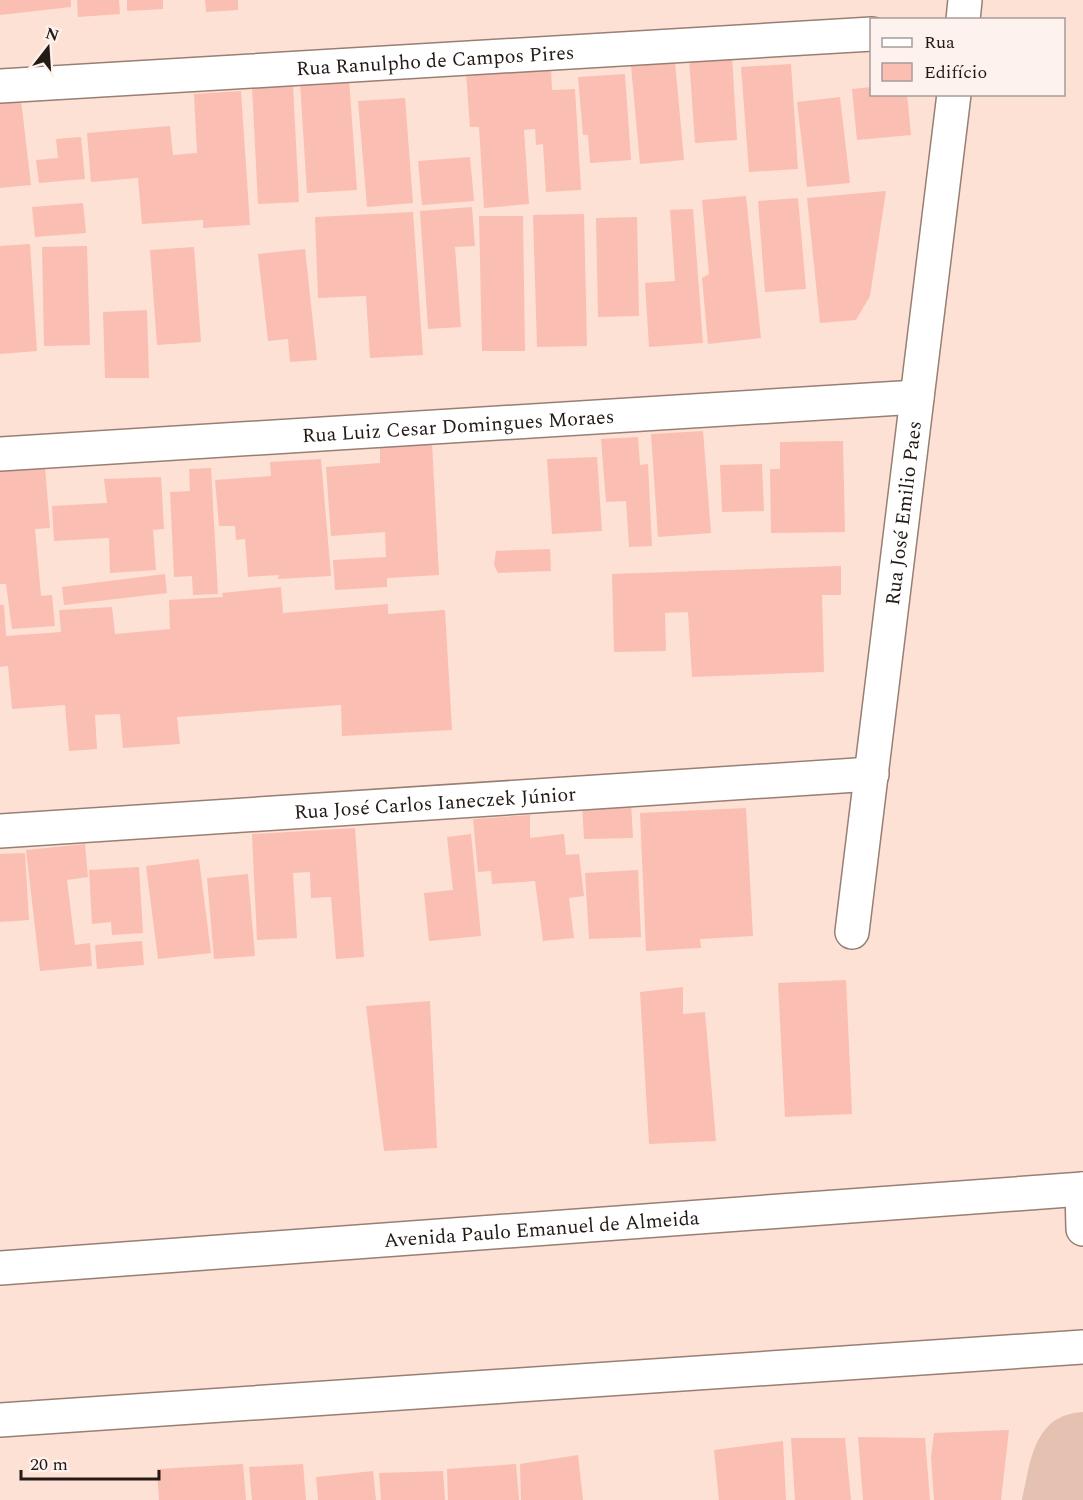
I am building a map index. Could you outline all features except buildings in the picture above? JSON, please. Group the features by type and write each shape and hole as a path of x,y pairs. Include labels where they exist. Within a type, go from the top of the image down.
{"street":[{"path":"963,18 965,0"},
{"name":"Rua Ranulpho de Campos Pires","path":"0,86 870,34"},
{"name":"Rua José Emilio Paes","path":"852,932 954,96"},
{"name":"Rua Luiz Cesar Domingues Moraes","path":"0,454 917,397"},
{"name":"Rua José Carlos Ianeczek Júnior","path":"0,831 872,774"},
{"path":"1083,1186 1083,1228"},
{"name":"Avenida Paulo Emanuel de Almeida","path":"0,1268 1083,1186"},
{"path":"0,1420 1083,1347"}],"shaded area":[{"path":"1083,1412 1083,1500 1022,1500 1032,1456 1044,1431 1066,1415"}]}
